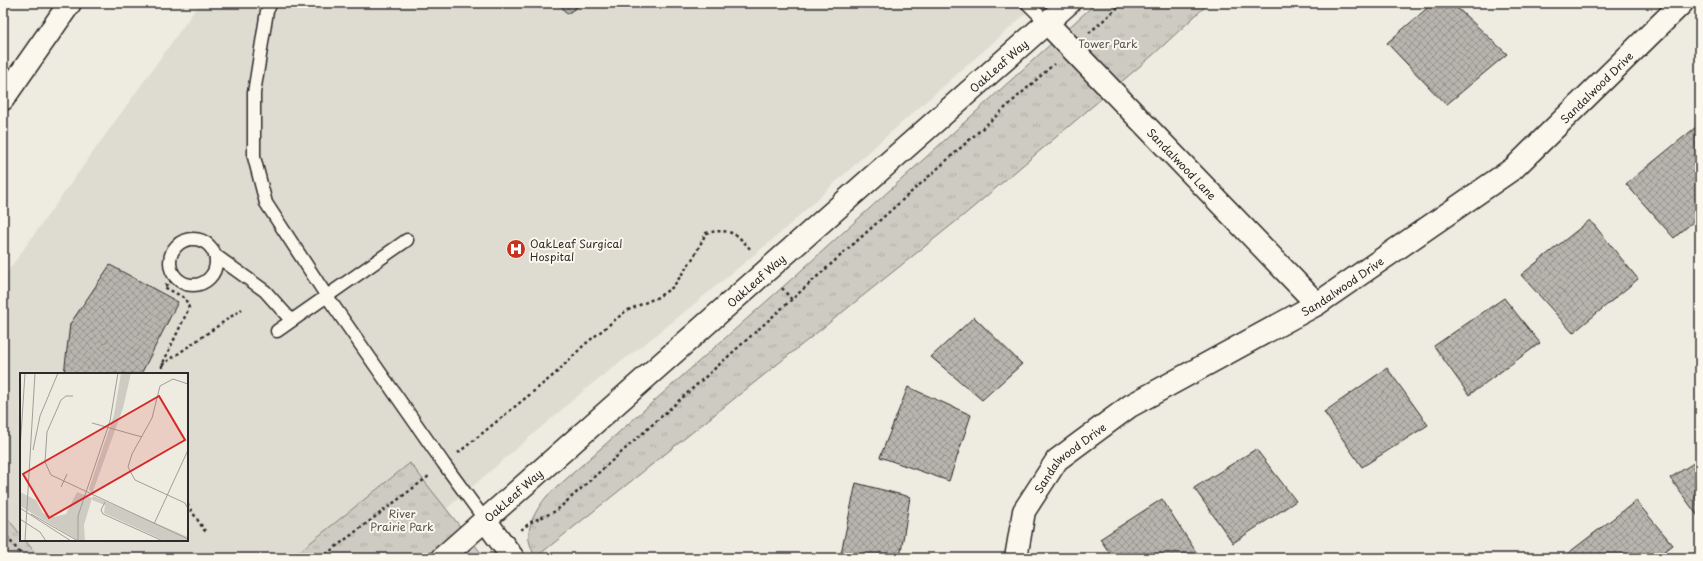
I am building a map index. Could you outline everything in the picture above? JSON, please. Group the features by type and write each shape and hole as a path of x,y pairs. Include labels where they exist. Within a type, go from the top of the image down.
{"main road":[{"name":"OakLeaf Way","path":"442,558 1069,3"},
{"name":"Sandalwood Drive","path":"1016,558 1024,511 1057,460 1130,406 1318,304 1514,168 1682,3"},
{"path":"3,99 69,5"},
{"name":"Sandalwood Lane","path":"1047,23 1318,304"},
{"path":"485,520 508,551"}],"lane":[{"path":"271,3 268,11 254,93 254,157 266,203 326,295 485,520"},
{"path":"1026,3 1047,23"},
{"path":"199,239 212,248 215,255 215,270 206,281 191,285 184,283 176,277 170,267 170,259 172,251 184,241 199,239"},
{"path":"277,331 326,295 407,240"},
{"path":"215,255 265,291 291,320"}],"path":[{"path":"508,551 531,522 556,511 1123,3"},
{"path":"321,558 444,464 555,374 584,345 626,311 658,297 673,287 691,261 706,233 719,231 733,232 752,251"},
{"path":"162,373 162,365 189,308 185,298 164,287 176,277"},
{"path":"162,365 242,309"},
{"path":"188,506 207,534"},
{"path":"3,532 24,558"}],"shaded area":[{"name":"OakLeaf Surgical Hospital","path":"200,3 1038,3 874,147 777,236 660,332 588,387 445,510 410,463 291,558 39,558 26,541 188,541 188,373 20,373 20,534 3,513 3,278"}],"green space":[{"name":"Tower Park","path":"1096,3 1209,3 1153,55 964,215 535,558 529,540 531,522 540,505 547,496 794,277"},
{"name":"River Prairie Park","path":"410,463 485,558 291,558"},
{"path":"3,513 20,534 20,541 26,541 39,558 3,558"}],"building":[{"path":"559,3 583,3 567,14"},
{"path":"1433,3 1452,3 1507,54 1446,105 1387,43"},
{"path":"1696,127 1700,132 1700,216 1674,238 1626,184"},
{"path":"1590,220 1638,279 1573,333 1521,275"},
{"path":"110,265 178,302 142,373 64,373 70,324"},
{"path":"1504,298 1540,343 1469,395 1434,346"},
{"path":"974,317 1022,364 982,400 931,357"},
{"path":"1387,368 1428,425 1362,467 1324,412"},
{"path":"908,387 971,415 949,481 880,457"},
{"path":"1256,449 1296,501 1233,543 1194,488"},
{"path":"1700,459 1700,519 1670,478"},
{"path":"856,483 910,497 900,558 840,558"},
{"path":"1162,499 1200,558 1113,558 1100,539"},
{"path":"1636,501 1673,545 1656,558 1569,558 1567,554"}],"place":[{"name":"OakLeaf Surgical Hospital","path":"516,249"}]}
